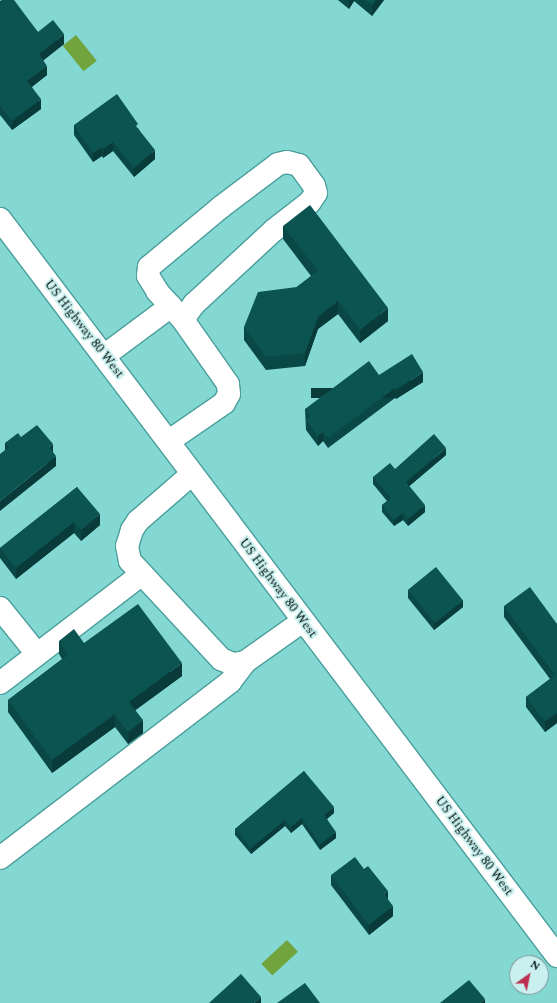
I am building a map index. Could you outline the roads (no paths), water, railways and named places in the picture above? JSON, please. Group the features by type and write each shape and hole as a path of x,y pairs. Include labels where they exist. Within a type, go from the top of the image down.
{"main road":[{"path":"105,356 177,313 194,304 274,230 310,202 316,193 314,186 299,165 287,162 278,164 221,207 149,267 148,276 158,292 177,313 228,384 229,394 224,403 169,442"},
{"name":"US Highway 80 West","path":"0,219 557,956"},
{"path":"192,474 138,521 132,530 127,546 130,561 221,659 233,664 245,662"},
{"path":"0,683 142,574"},
{"path":"2,613 38,654"},
{"path":"0,858 230,682 245,662 303,621"}]}
